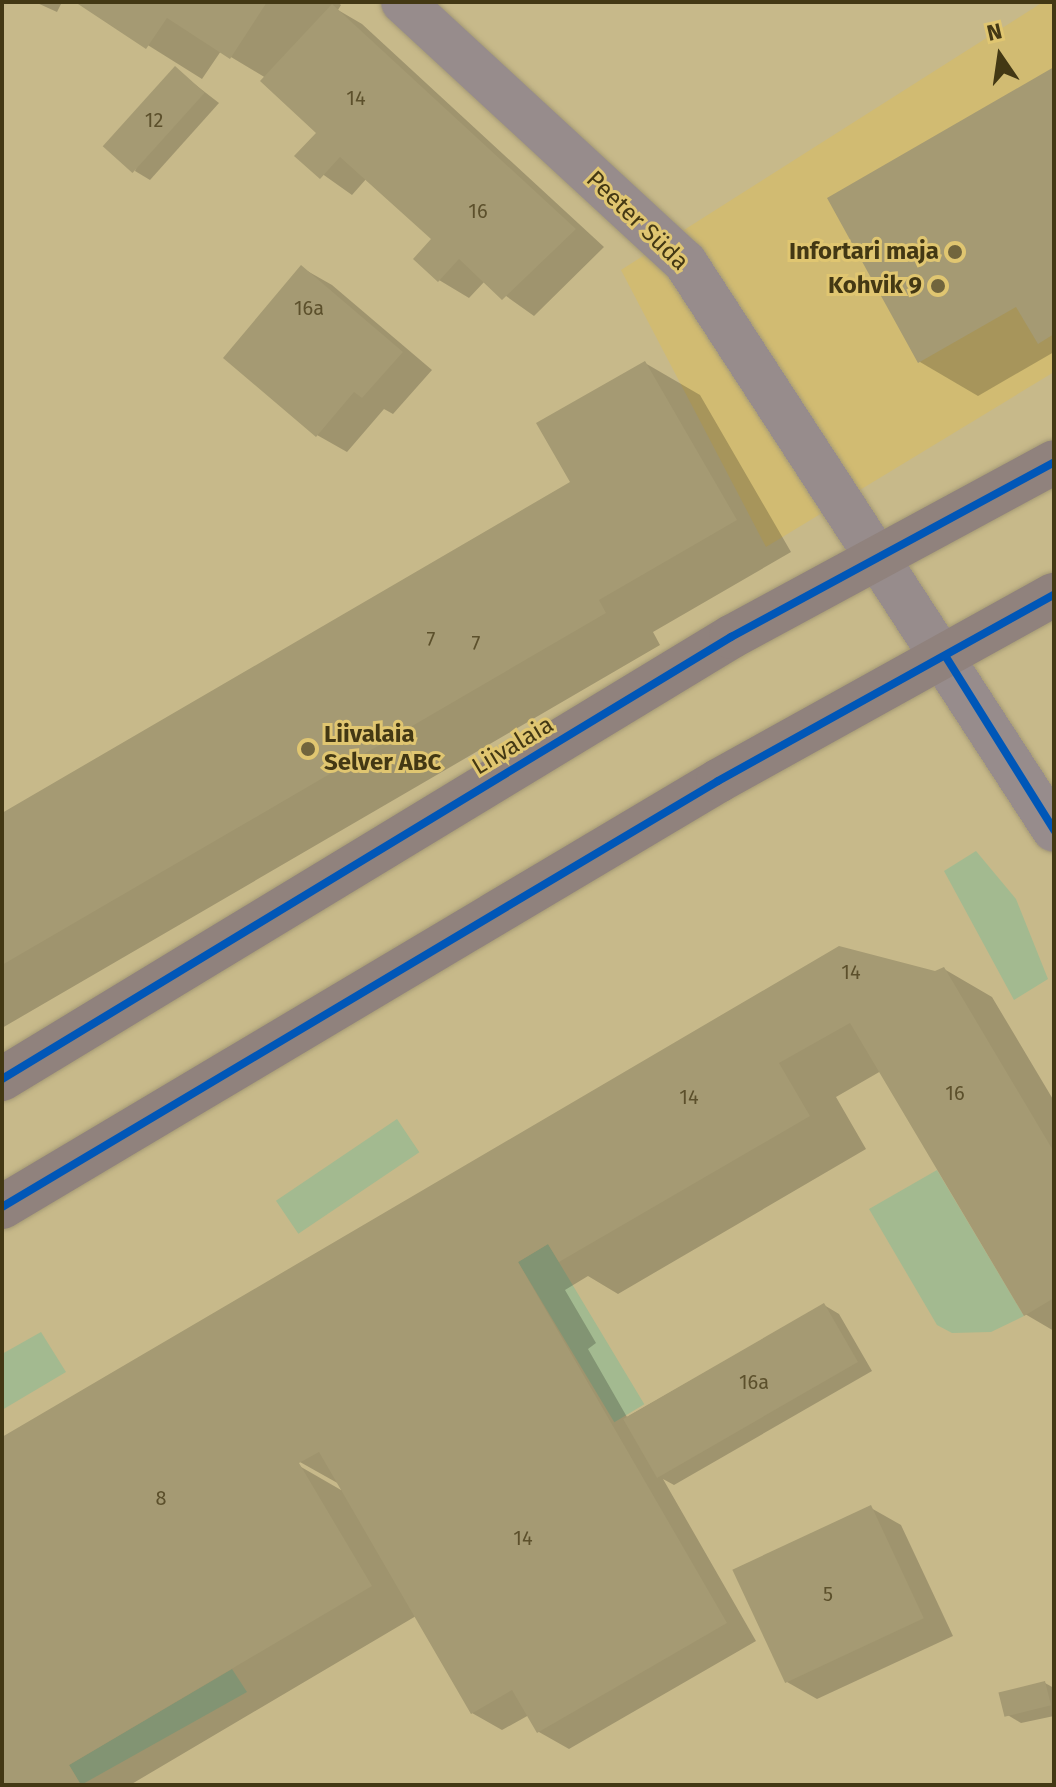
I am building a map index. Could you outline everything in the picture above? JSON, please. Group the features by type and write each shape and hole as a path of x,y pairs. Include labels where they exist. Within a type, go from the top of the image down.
{"main road":[{"name":"Liivalaia","path":"2,1079 731,637 1054,462"},
{"path":"2,1207 718,781 1054,595"}],"street":[{"name":"Peeter Süda","path":"403,2 685,262 822,479 946,657 1054,830"}],"shaded area":[{"path":"1043,2 1054,2 1054,372 766,547 621,270"}],"green space":[{"path":"976,851 1016,899 1048,979 1014,1000 944,871"},
{"path":"397,1119 419,1152 298,1234 276,1201"},
{"path":"937,1170 1024,1316 991,1332 952,1333 937,1325 869,1209"},
{"path":"548,1244 644,1404 614,1422 518,1262"},
{"path":"41,1332 66,1372 2,1410 2,1354"},
{"path":"232,1669 247,1692 81,1785 69,1765"}],"building":[{"path":"75,2 267,2 230,59 167,18 146,49"},
{"path":"332,4 576,229 502,300 459,259 438,282 413,259 431,239 340,157 320,179 294,156 316,133 260,81"},
{"path":"175,66 205,93 132,173 103,146"},
{"name":"Infortari maja","path":"1054,67 1054,334 1038,344 1016,307 918,363 827,198"},
{"path":"301,265 403,352 362,398 354,392 316,437 223,358"},
{"path":"645,361 737,520 599,600 606,613 2,965 2,813 570,482 536,423"},
{"path":"839,946 935,971 944,967 1054,1152 1054,1298 1024,1316 850,1023 779,1063 810,1116 559,1262 548,1244 518,1262 727,1623 537,1733 512,1690 471,1714 319,1452 299,1463 372,1586 69,1765 81,1785 2,1785 2,1437"},
{"path":"824,1303 858,1362 657,1478 623,1419"},
{"path":"871,1505 924,1618 785,1683 732,1570"},
{"path":"1045,1681 1051,1705 1004,1717 998,1693"}],"cycle path":[{"path":"2,1079 731,637 1054,462"},
{"path":"2,1207 718,781 1054,595"},
{"path":"946,657 1054,830"}],"place":[{"name":"Infortari maja","path":"955,252"},
{"name":"Kohvik 9","path":"938,286"},
{"name":"Liivalaia Selver ABC","path":"308,749"}]}
